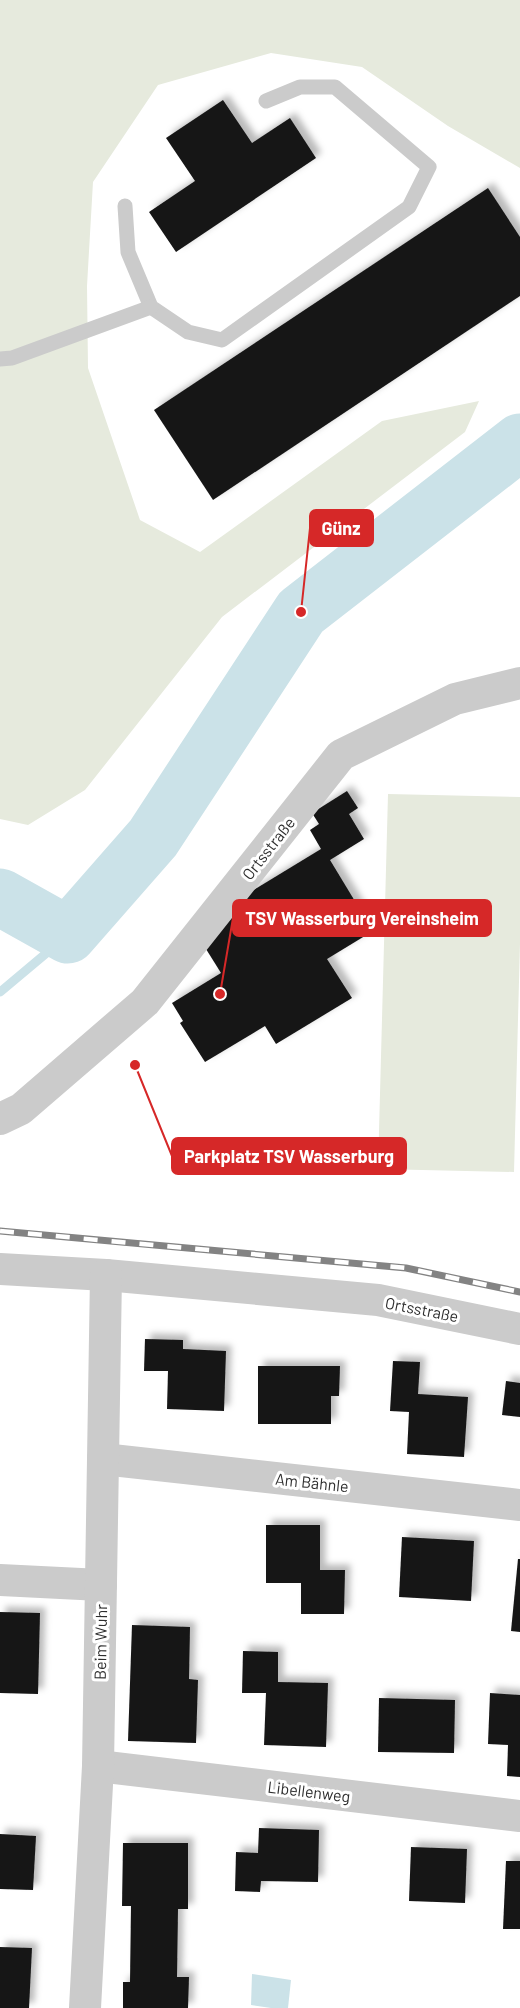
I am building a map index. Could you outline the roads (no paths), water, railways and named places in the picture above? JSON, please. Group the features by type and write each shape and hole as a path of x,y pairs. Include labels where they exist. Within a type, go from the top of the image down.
{"street":[{"name":"Ortsstraße","path":"0,1119 21,1109 145,1002 341,755 455,699 520,683"},
{"name":"Ortsstraße","path":"0,1269 106,1275 378,1300 520,1329"},
{"name":"Beim Wuhr","path":"86,2008 98,1766 106,1275"},
{"name":"Am Bähnle","path":"103,1459 520,1504"},
{"path":"0,1580 101,1585"},
{"name":"Libellenweg","path":"98,1766 520,1816"}],"lane":[{"path":"125,206 128,252 150,306 188,332 222,340 409,207 429,167 335,87 300,87 266,101"},
{"path":"0,359 12,358 150,306"}],"water":[{"path":"252,1974 291,1980 288,2008 251,2005"}],"waterway":[{"path":"0,897 68,935 153,838 301,612 520,442"},
{"path":"0,992 68,935"}],"railway":[{"path":"0,1231 406,1268 520,1292"}],"place":[{"name":"Günz","path":"301,612"},
{"name":"TSV Wasserburg Vereinsheim","path":"220,994"},
{"name":"Parkplatz TSV Wasserburg","path":"135,1065"}]}
